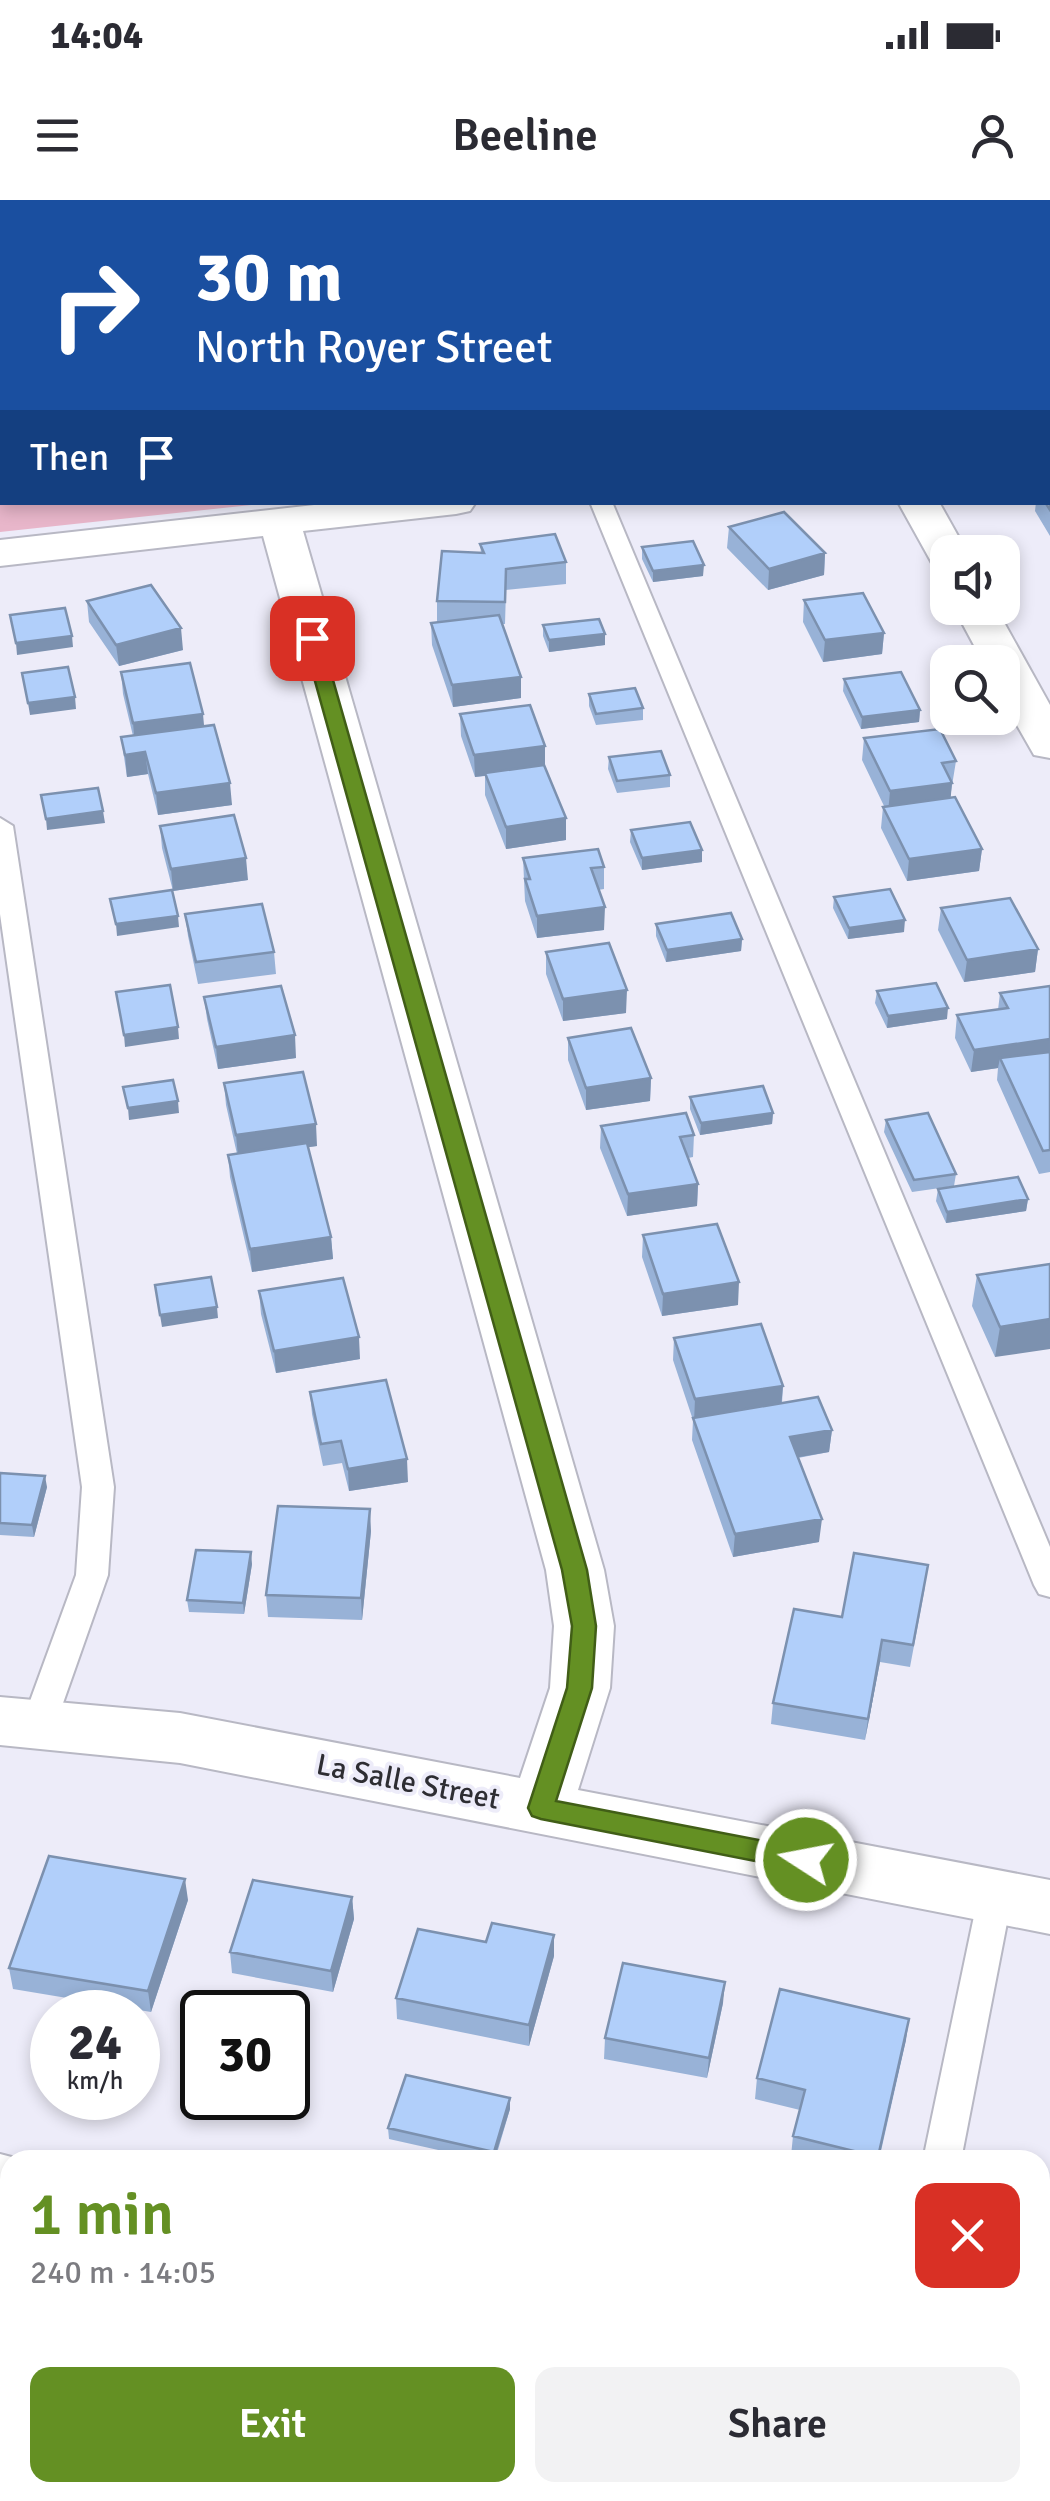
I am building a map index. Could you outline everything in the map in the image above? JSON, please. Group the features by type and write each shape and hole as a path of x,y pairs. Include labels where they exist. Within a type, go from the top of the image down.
{"street":[{"path":"0,553 430,505"},
{"path":"920,505 936,535"},
{"path":"280,522 574,1570 584,1626 580,1688 541,1808"},
{"path":"985,625 1050,744"},
{"name":"La Salle Street","path":"20,1722 180,1738 1023,1902"}],"lane":[{"path":"601,505 1050,1585"},
{"path":"0,826 98,1487 92,1575 20,1722"},
{"path":"945,2150 1023,1902"}],"shaded area":[{"path":"0,505 250,505 0,532"}],"building":[{"path":"784,512 825,553 769,569 729,527"},
{"path":"555,534 566,562 506,569 505,602 437,601 442,551 484,553 480,544"},
{"path":"693,541 704,565 653,571 642,547"},
{"path":"151,585 181,628 116,645 87,601"},
{"path":"863,593 884,633 825,640 804,600"},
{"path":"65,608 72,636 16,643 10,615"},
{"path":"499,615 521,677 452,685 431,623"},
{"path":"599,619 605,634 549,640 543,625"},
{"path":"190,663 203,714 133,723 121,672"},
{"path":"68,667 75,697 28,703 22,673"},
{"path":"901,672 920,710 862,717 844,679"},
{"path":"635,688 643,708 596,714 589,694"},
{"path":"530,705 545,746 474,755 460,714"},
{"path":"214,725 230,783 156,793 145,752 125,755 121,737"},
{"path":"930,730 930,735 943,735 956,761 942,763 952,783 890,791 864,738"},
{"path":"661,751 670,775 617,781 609,757"},
{"path":"544,765 566,818 506,827 485,773"},
{"path":"98,788 103,811 46,819 41,795"},
{"path":"955,797 982,849 909,859 883,807"},
{"path":"234,815 246,858 171,869 160,826"},
{"path":"690,822 702,850 642,858 631,830"},
{"path":"598,849 604,867 591,868 605,907 537,916 523,858"},
{"path":"890,889 905,920 849,928 834,897"},
{"path":"172,890 178,916 116,924 110,899"},
{"path":"1010,898 1038,949 967,960 941,908"},
{"path":"262,904 274,952 196,962 185,914"},
{"path":"731,913 742,939 667,950 656,924"},
{"path":"609,943 627,990 563,999 546,952"},
{"path":"936,983 948,1008 888,1016 877,991"},
{"path":"170,985 178,1027 124,1035 116,992"},
{"path":"281,986 295,1035 216,1047 204,997"},
{"path":"1050,986 1050,1039 974,1050 957,1015 1008,1008 1000,993"},
{"path":"631,1028 651,1078 586,1088 568,1038"},
{"path":"1050,1052 1050,1150 1043,1151 1000,1058"},
{"path":"303,1072 316,1124 236,1135 224,1083"},
{"path":"173,1080 178,1101 128,1108 123,1087"},
{"path":"763,1086 773,1113 701,1123 690,1097"},
{"path":"686,1113 694,1135 680,1137 698,1184 628,1194 601,1126"},
{"path":"928,1113 956,1174 914,1180 886,1120"},
{"path":"307,1143 331,1237 250,1249 228,1155"},
{"path":"1018,1177 1028,1199 947,1212 938,1189"},
{"path":"717,1224 739,1282 663,1294 643,1235"},
{"path":"1050,1264 1050,1319 1000,1327 977,1275"},
{"path":"211,1277 217,1307 160,1315 155,1285"},
{"path":"343,1278 359,1337 274,1351 259,1291"},
{"path":"761,1324 783,1386 695,1399 674,1338"},
{"path":"386,1380 407,1459 348,1469 341,1441 321,1444 310,1392"},
{"path":"818,1397 832,1430 790,1437 822,1519 735,1534 693,1418"},
{"path":"0,1473 45,1476 32,1525 0,1523"},
{"path":"278,1506 370,1509 361,1598 266,1595"},
{"path":"196,1550 251,1552 243,1603 187,1600"},
{"path":"854,1553 928,1565 913,1645 882,1640 868,1719 773,1703 794,1609 842,1617"},
{"path":"49,1856 185,1879 148,1990 9,1968"},
{"path":"253,1880 352,1897 331,1971 230,1952"},
{"path":"492,1923 554,1935 529,2025 396,1998 418,1929 486,1942"},
{"path":"623,1963 725,1982 709,2058 605,2038"},
{"path":"780,1989 909,2019 880,2150 850,2150 793,2136 805,2090 757,2078"},
{"path":"406,2075 510,2098 495,2150 388,2128"}],"route":[{"path":"312,638 574,1570 584,1626 580,1688 541,1808 806,1860"}]}
